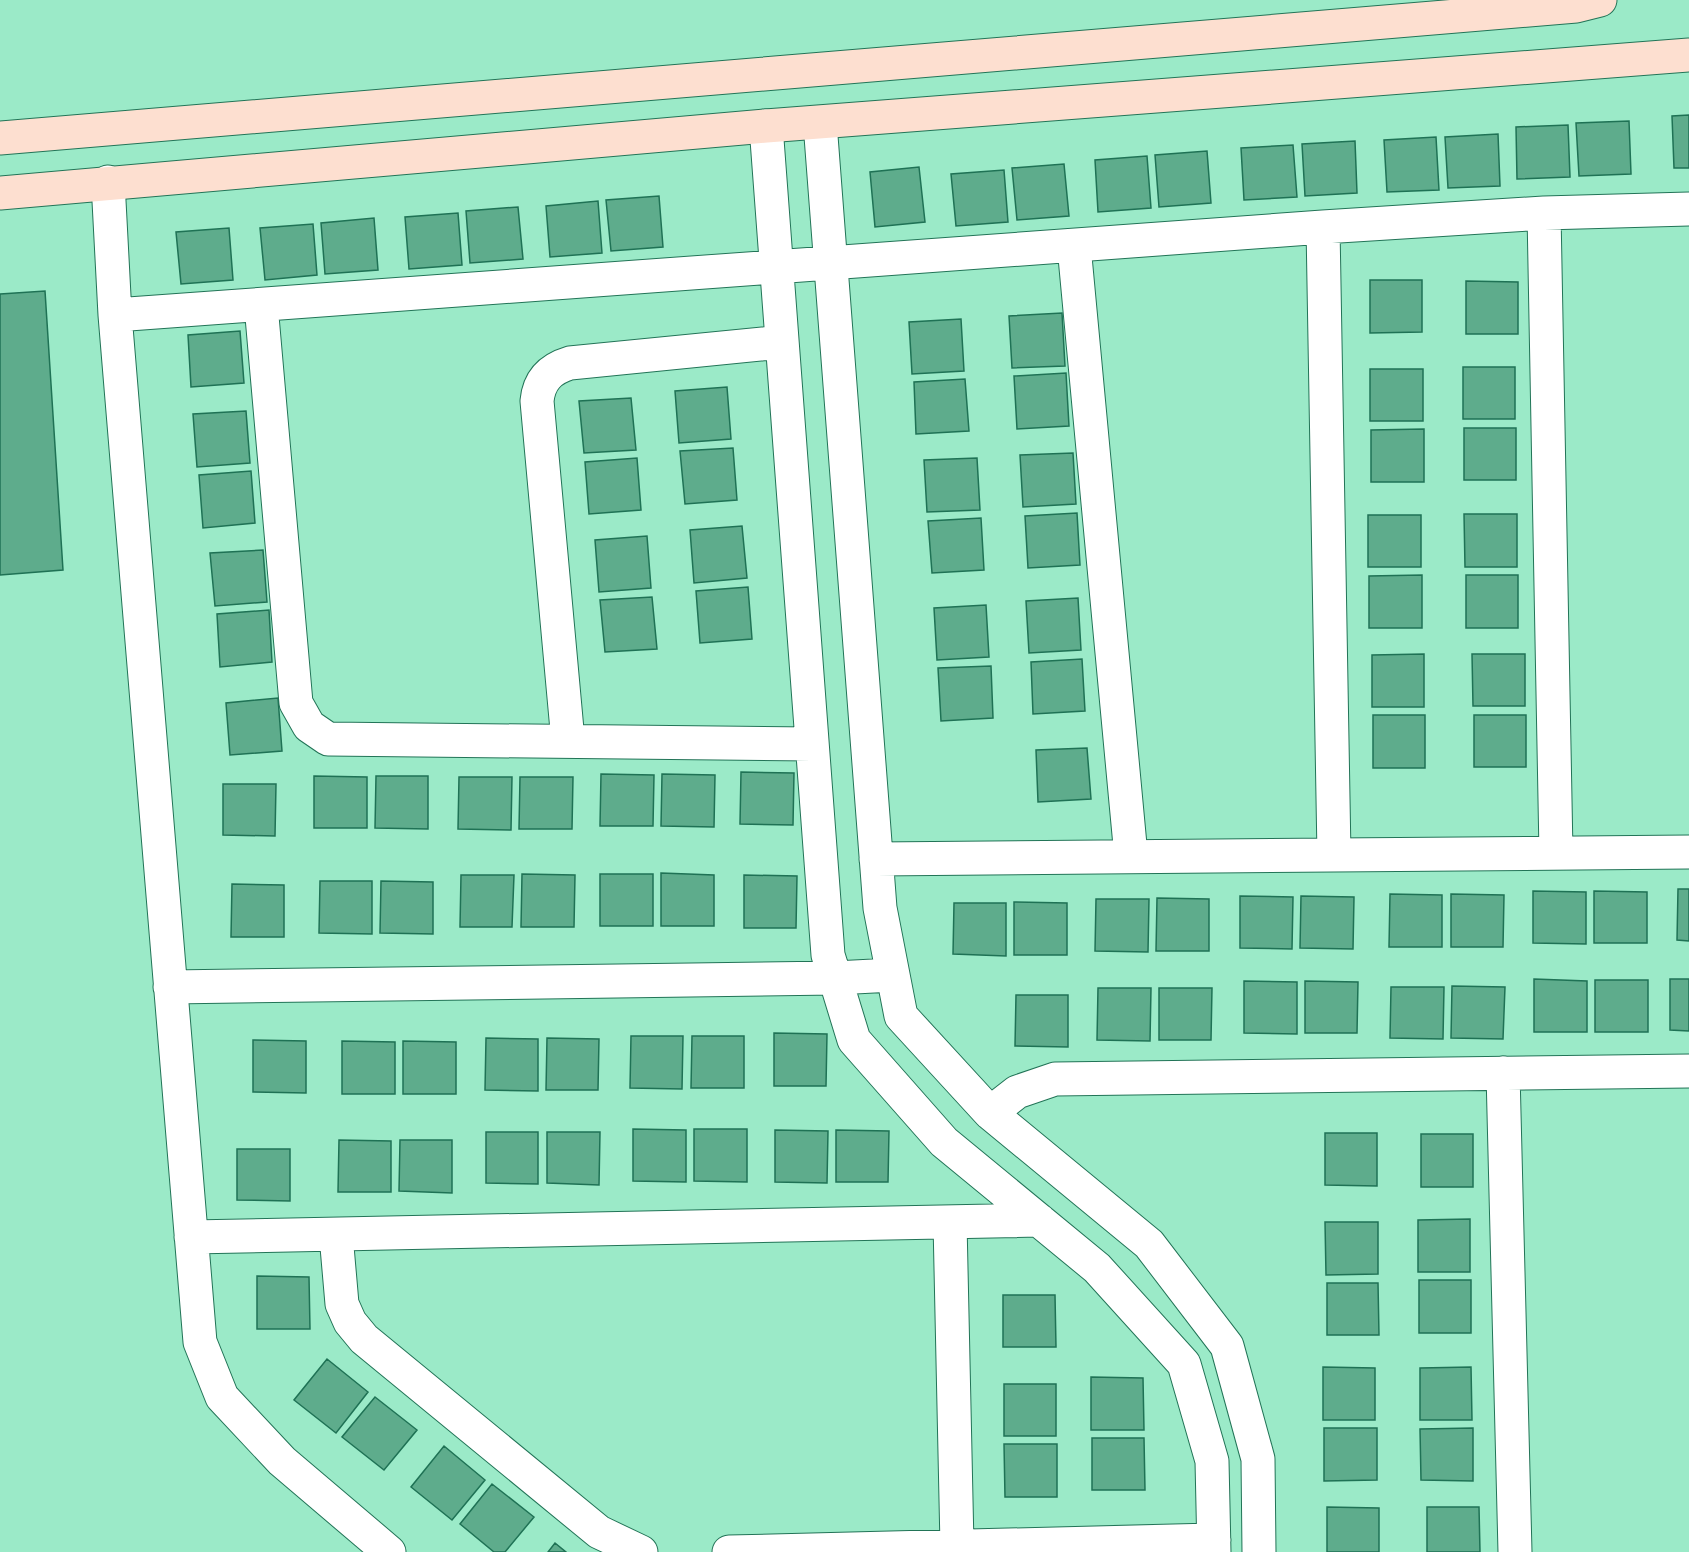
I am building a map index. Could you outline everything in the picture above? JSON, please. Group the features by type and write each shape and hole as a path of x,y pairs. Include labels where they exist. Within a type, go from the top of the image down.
{"street":[{"path":"0,138 1576,6 1600,0"},
{"path":"0,193 766,126 1689,55"},
{"path":"820,123 880,908 901,1017 990,1113 1149,1244 1227,1346 1258,1459 1260,1552"},
{"path":"729,1552 957,1546 1214,1546 1212,1461 1184,1364 1097,1268 944,1142 854,1040 828,955 766,126"},
{"path":"108,182 115,315 200,1341 222,1397 282,1461 389,1552"},
{"path":"115,315 1323,227 1544,213 1689,209"},
{"path":"1544,213 1556,853"},
{"path":"1323,227 1334,855"},
{"path":"1074,246 1131,856"},
{"path":"261,305 296,703 309,726 328,739 812,744"},
{"path":"568,741 537,401 538,390 543,380 559,366 570,363 782,342"},
{"path":"876,859 1689,852"},
{"path":"170,987 835,978 893,975"},
{"path":"990,1113 1017,1092 1055,1079 1689,1071"},
{"path":"1503,1073 1515,1552"},
{"path":"191,1237 1039,1220"},
{"path":"950,1222 957,1546"},
{"path":"336,1235 342,1304 350,1322 364,1339 599,1532 641,1552"}],"building":[{"path":"1689,115 1689,168 1674,168 1672,116"},
{"path":"1629,121 1631,174 1579,176 1576,123"},
{"path":"1568,125 1570,177 1517,179 1516,127"},
{"path":"1498,134 1500,186 1448,188 1445,137"},
{"path":"1436,137 1439,190 1387,192 1384,140"},
{"path":"1355,141 1357,193 1305,196 1302,144"},
{"path":"1293,145 1297,197 1244,200 1241,148"},
{"path":"1207,151 1211,203 1159,207 1155,155"},
{"path":"1147,156 1151,208 1098,212 1095,160"},
{"path":"1064,164 1069,216 1017,220 1012,168"},
{"path":"919,167 925,222 875,227 870,172"},
{"path":"1004,170 1008,222 956,226 951,174"},
{"path":"659,196 663,247 611,251 606,200"},
{"path":"598,201 602,253 550,257 546,206"},
{"path":"518,207 523,259 470,263 466,211"},
{"path":"458,213 462,265 409,269 405,217"},
{"path":"374,218 378,270 325,274 321,223"},
{"path":"313,224 317,275 265,280 260,228"},
{"path":"229,228 233,280 181,284 176,232"},
{"path":"1370,280 1422,280 1422,332 1370,333"},
{"path":"1466,281 1518,282 1518,334 1466,334"},
{"path":"45,291 63,570 0,575 0,294"},
{"path":"1062,313 1065,366 1012,368 1009,316"},
{"path":"961,319 964,371 912,374 909,322"},
{"path":"240,331 244,383 191,387 188,335"},
{"path":"1463,367 1515,367 1515,419 1463,419"},
{"path":"1370,369 1423,369 1423,421 1370,421"},
{"path":"1066,373 1069,426 1017,429 1014,376"},
{"path":"965,379 969,431 916,434 914,382"},
{"path":"727,387 731,439 679,443 675,391"},
{"path":"631,398 636,450 584,453 579,401"},
{"path":"246,411 250,463 197,467 193,414"},
{"path":"1464,428 1516,428 1516,480 1464,480"},
{"path":"1424,429 1424,482 1371,482 1371,430"},
{"path":"733,448 737,500 685,504 680,451"},
{"path":"1073,453 1076,504 1023,507 1020,455"},
{"path":"637,458 641,510 589,514 585,462"},
{"path":"977,458 980,510 927,512 924,460"},
{"path":"251,471 255,523 203,528 199,475"},
{"path":"1077,513 1080,565 1028,568 1025,516"},
{"path":"1464,514 1517,514 1517,567 1465,567"},
{"path":"1368,515 1421,515 1421,567 1368,567"},
{"path":"981,518 984,570 932,573 928,521"},
{"path":"742,526 747,578 694,583 690,530"},
{"path":"647,536 651,588 599,592 595,540"},
{"path":"263,550 267,602 215,606 210,553"},
{"path":"1422,575 1422,628 1369,628 1369,576"},
{"path":"1466,575 1518,575 1518,628 1466,628"},
{"path":"748,587 752,639 700,643 696,591"},
{"path":"652,597 657,649 605,652 600,600"},
{"path":"1078,598 1081,650 1029,653 1026,601"},
{"path":"986,605 989,657 937,660 934,608"},
{"path":"269,610 272,662 220,667 217,614"},
{"path":"1424,654 1424,707 1372,707 1372,655"},
{"path":"1472,654 1525,654 1525,706 1473,706"},
{"path":"1082,659 1085,711 1033,714 1031,662"},
{"path":"991,666 993,718 941,721 938,668"},
{"path":"278,698 282,751 230,755 226,703"},
{"path":"1373,715 1425,715 1425,768 1373,768"},
{"path":"1474,715 1526,715 1526,767 1474,767"},
{"path":"1087,748 1091,799 1038,802 1036,750"},
{"path":"741,772 794,773 793,825 740,824"},
{"path":"601,774 654,775 653,826 600,826"},
{"path":"662,774 715,775 714,827 661,826"},
{"path":"314,776 367,777 367,828 314,828"},
{"path":"376,776 428,776 428,829 375,828"},
{"path":"459,777 512,777 511,830 458,829"},
{"path":"520,777 573,777 572,829 519,829"},
{"path":"223,784 276,784 275,836 223,835"},
{"path":"661,873 714,875 714,926 661,926"},
{"path":"522,874 575,875 574,927 521,927"},
{"path":"600,874 653,874 653,926 600,926"},
{"path":"461,875 514,875 512,927 460,927"},
{"path":"744,875 797,876 796,928 744,928"},
{"path":"320,881 372,881 372,934 319,933"},
{"path":"381,881 433,882 433,934 380,933"},
{"path":"232,884 284,885 284,937 231,937"},
{"path":"1678,889 1689,889 1689,941 1677,940"},
{"path":"1533,891 1586,892 1586,944 1533,943"},
{"path":"1594,891 1647,892 1647,943 1594,943"},
{"path":"1390,894 1442,895 1442,947 1389,947"},
{"path":"1451,894 1504,895 1503,947 1451,947"},
{"path":"1240,896 1293,897 1292,949 1240,948"},
{"path":"1301,896 1354,897 1353,949 1300,948"},
{"path":"1157,898 1209,899 1209,951 1156,951"},
{"path":"1096,899 1149,899 1148,952 1095,951"},
{"path":"1014,902 1067,903 1067,955 1014,955"},
{"path":"954,903 1006,903 1006,956 953,954"},
{"path":"1534,979 1587,981 1587,1032 1534,1032"},
{"path":"1670,979 1689,979 1689,1031 1670,1030"},
{"path":"1595,980 1648,980 1648,1032 1595,1032"},
{"path":"1244,981 1297,982 1297,1034 1244,1033"},
{"path":"1305,981 1358,982 1357,1033 1305,1033"},
{"path":"1452,986 1505,987 1503,1039 1451,1038"},
{"path":"1391,987 1444,987 1443,1039 1390,1038"},
{"path":"1098,988 1151,988 1150,1041 1097,1040"},
{"path":"1159,988 1212,988 1211,1040 1159,1040"},
{"path":"1016,995 1068,995 1068,1047 1015,1046"},
{"path":"774,1033 827,1034 826,1086 774,1086"},
{"path":"631,1036 683,1036 682,1089 630,1088"},
{"path":"692,1036 744,1036 744,1088 691,1088"},
{"path":"486,1038 538,1039 538,1091 485,1090"},
{"path":"547,1038 599,1039 598,1090 546,1090"},
{"path":"253,1040 306,1041 306,1093 253,1092"},
{"path":"342,1041 395,1042 395,1094 342,1094"},
{"path":"403,1041 456,1042 456,1094 403,1094"},
{"path":"633,1129 686,1130 686,1182 633,1181"},
{"path":"694,1129 747,1129 747,1182 694,1181"},
{"path":"775,1130 828,1131 827,1183 775,1182"},
{"path":"836,1130 889,1131 888,1182 836,1182"},
{"path":"486,1132 538,1132 538,1184 486,1183"},
{"path":"547,1132 600,1132 599,1185 547,1183"},
{"path":"1325,1133 1377,1133 1377,1186 1325,1185"},
{"path":"1421,1134 1473,1134 1473,1187 1421,1187"},
{"path":"339,1140 391,1141 391,1192 338,1192"},
{"path":"400,1140 452,1140 452,1193 399,1191"},
{"path":"237,1149 290,1149 290,1201 237,1200"},
{"path":"1470,1219 1470,1272 1418,1272 1418,1220"},
{"path":"1325,1222 1378,1222 1378,1274 1326,1275"},
{"path":"257,1276 309,1277 310,1329 257,1329"},
{"path":"1419,1280 1471,1280 1471,1333 1419,1333"},
{"path":"1327,1283 1378,1283 1379,1335 1327,1335"},
{"path":"1003,1295 1055,1295 1056,1347 1003,1347"},
{"path":"327,1359 368,1392 336,1433 294,1400"},
{"path":"1323,1367 1375,1368 1375,1420 1323,1420"},
{"path":"1471,1367 1472,1420 1420,1420 1420,1368"},
{"path":"1091,1377 1143,1378 1144,1430 1091,1430"},
{"path":"1004,1384 1056,1384 1056,1436 1004,1436"},
{"path":"375,1397 417,1430 384,1470 342,1437"},
{"path":"1324,1428 1377,1428 1377,1480 1324,1481"},
{"path":"1473,1428 1473,1481 1421,1480 1420,1429"},
{"path":"1092,1438 1144,1438 1145,1490 1092,1490"},
{"path":"1004,1444 1057,1444 1057,1497 1005,1497"},
{"path":"444,1446 485,1480 452,1520 411,1487"},
{"path":"492,1484 534,1517 505,1552 494,1552 460,1524"},
{"path":"1327,1507 1379,1508 1379,1552 1327,1552"},
{"path":"1427,1507 1479,1507 1480,1552 1427,1552"},
{"path":"555,1543 566,1552 548,1552"}]}
